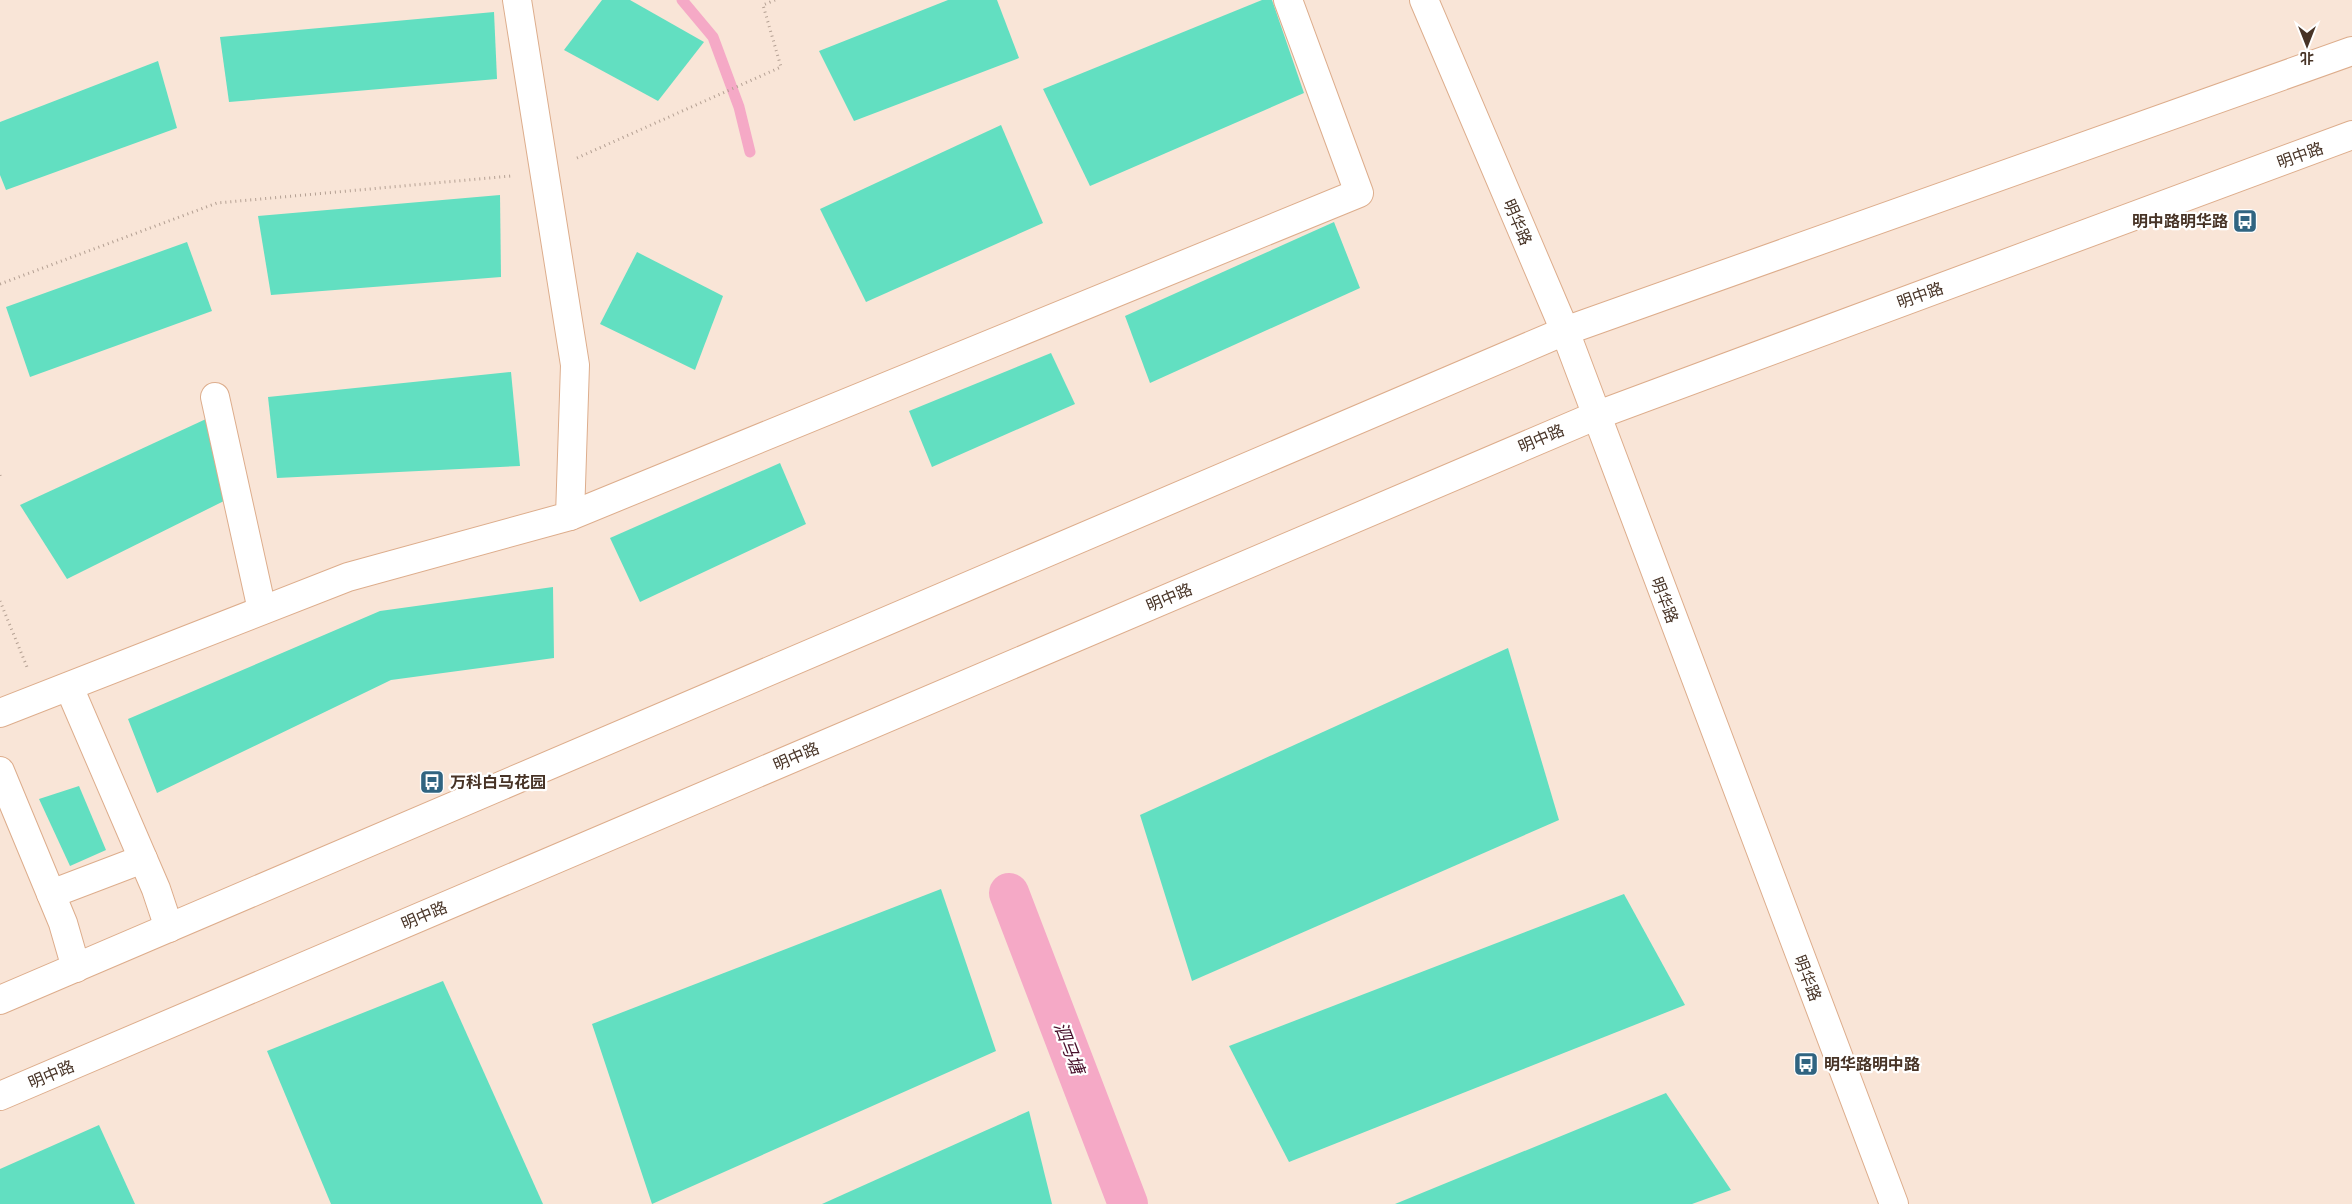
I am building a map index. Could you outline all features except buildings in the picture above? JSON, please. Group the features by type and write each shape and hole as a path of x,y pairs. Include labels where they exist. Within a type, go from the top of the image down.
{"main road":[{"path":"518,0 575,365 570,516"},
{"path":"0,713 348,577 570,516 1359,193 1288,0"},
{"name":"明华路","path":"1424,0 1565,331 1595,416 1894,1204"},
{"path":"0,1000 1565,331 2352,51"},
{"name":"明中路","path":"0,1096 1595,416 2352,135"},
{"path":"215,397 262,610"},
{"path":"69,687 143,859 169,928"},
{"path":"0,771 63,923 76,968"},
{"path":"51,894 143,859"}],"path":[{"path":"0,284 217,203 545,173 781,67 762,0"},
{"path":"764,5 775,0"},
{"path":"0,601 40,698"}],"waterway":[{"path":"682,0 713,37 739,107 750,152"},
{"name":"泗马塘","path":"1009,893 1128,1204"}],"place":[{"name":"明中路明华路","path":"2245,221"},
{"name":"万科白马花园","path":"432,782"},
{"name":"明华路明中路","path":"1806,1064"}]}
